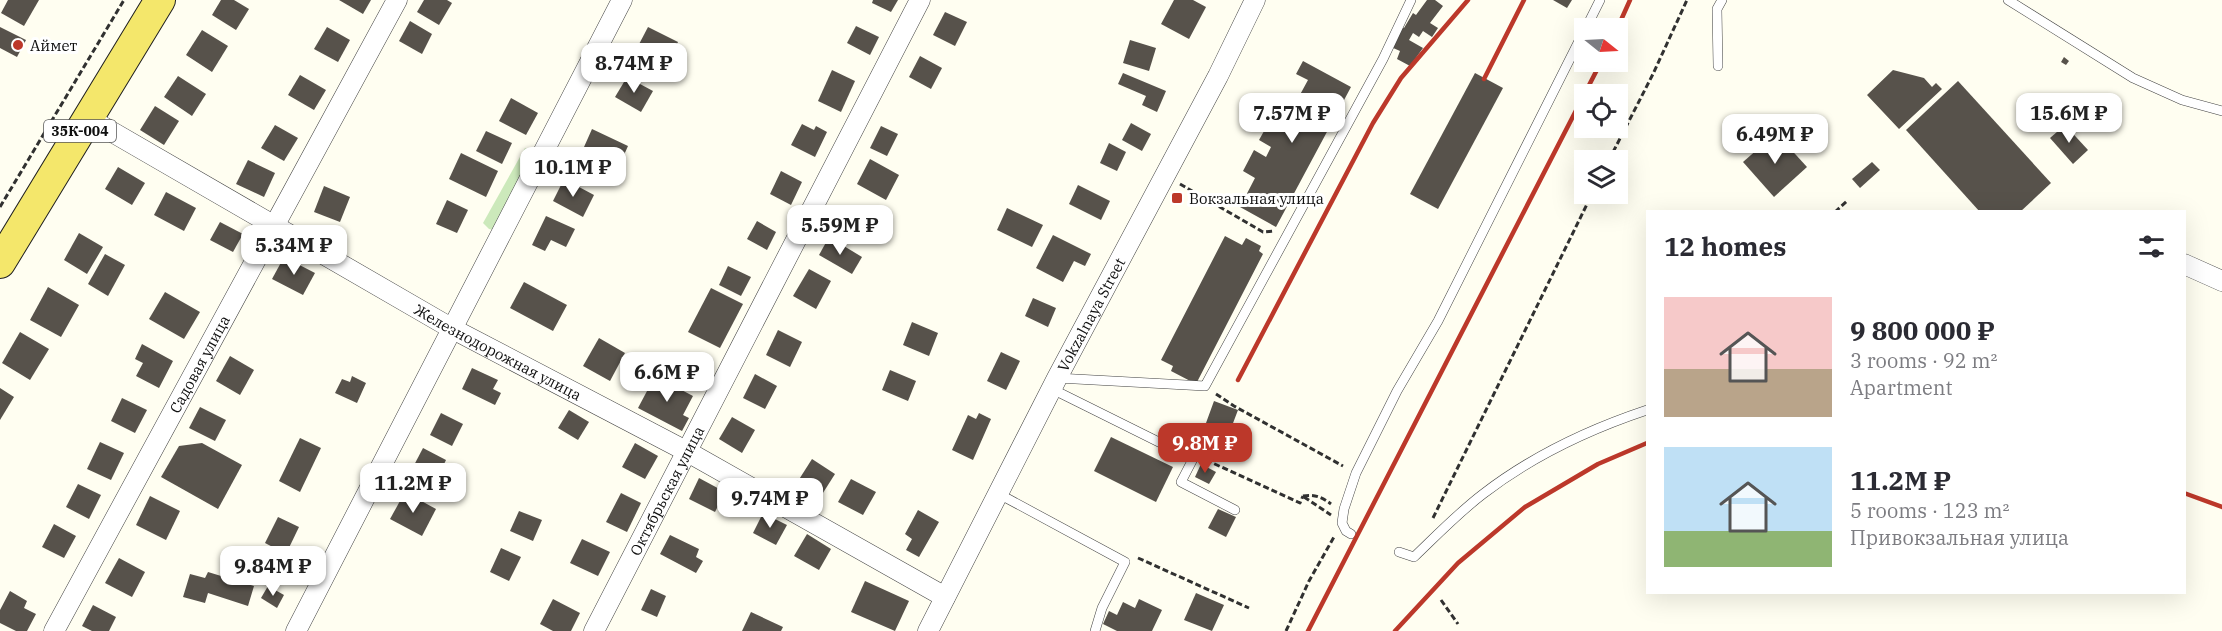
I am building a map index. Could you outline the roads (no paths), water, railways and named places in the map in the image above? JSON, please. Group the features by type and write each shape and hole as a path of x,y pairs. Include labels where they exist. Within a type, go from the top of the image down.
{"main road":[{"name":"35К-004","path":"0,263 160,0"}],"street":[{"name":"Садовая улица","path":"54,631 397,0"},
{"path":"296,631 622,0"},
{"name":"Октябрьская улица","path":"594,631 920,0"},
{"name":"Vokzalnaya Street","path":"933,629 945,597 1055,383 1218,76 1255,0"},
{"name":"Железнодорожная улица","path":"88,118 451,328 686,451 945,597"},
{"path":"2186,265 2222,281"}],"lane":[{"path":"1055,383 1205,386 1383,59 1411,0"},
{"path":"1591,18 1600,0"},
{"path":"1718,66 1717,9 1722,0"},
{"path":"2008,0 2133,78 2182,100 2222,111"},
{"path":"1351,534 1346,531 1342,523 1344,509 1356,473 1397,391 1438,321 1574,52"},
{"path":"1055,383 1193,459 1181,482 1235,510"},
{"path":"1399,552 1414,557 1482,495 1521,469 1601,425 1646,410"},
{"path":"999,495 1125,562 1102,608 1095,631"}],"railway":[{"path":"1238,380 1373,123 1401,78 1468,0"},
{"path":"1484,79 1524,0"},
{"path":"1622,18 1630,0"},
{"path":"1308,631 1596,72"},
{"path":"1395,631 1458,563 1525,507 1598,464 1646,443"},
{"path":"2186,494 2222,507"}],"place":[{"name":"Аймет","path":"18,45"},
{"name":"Вокзальная улица","path":"1177,198"}]}
